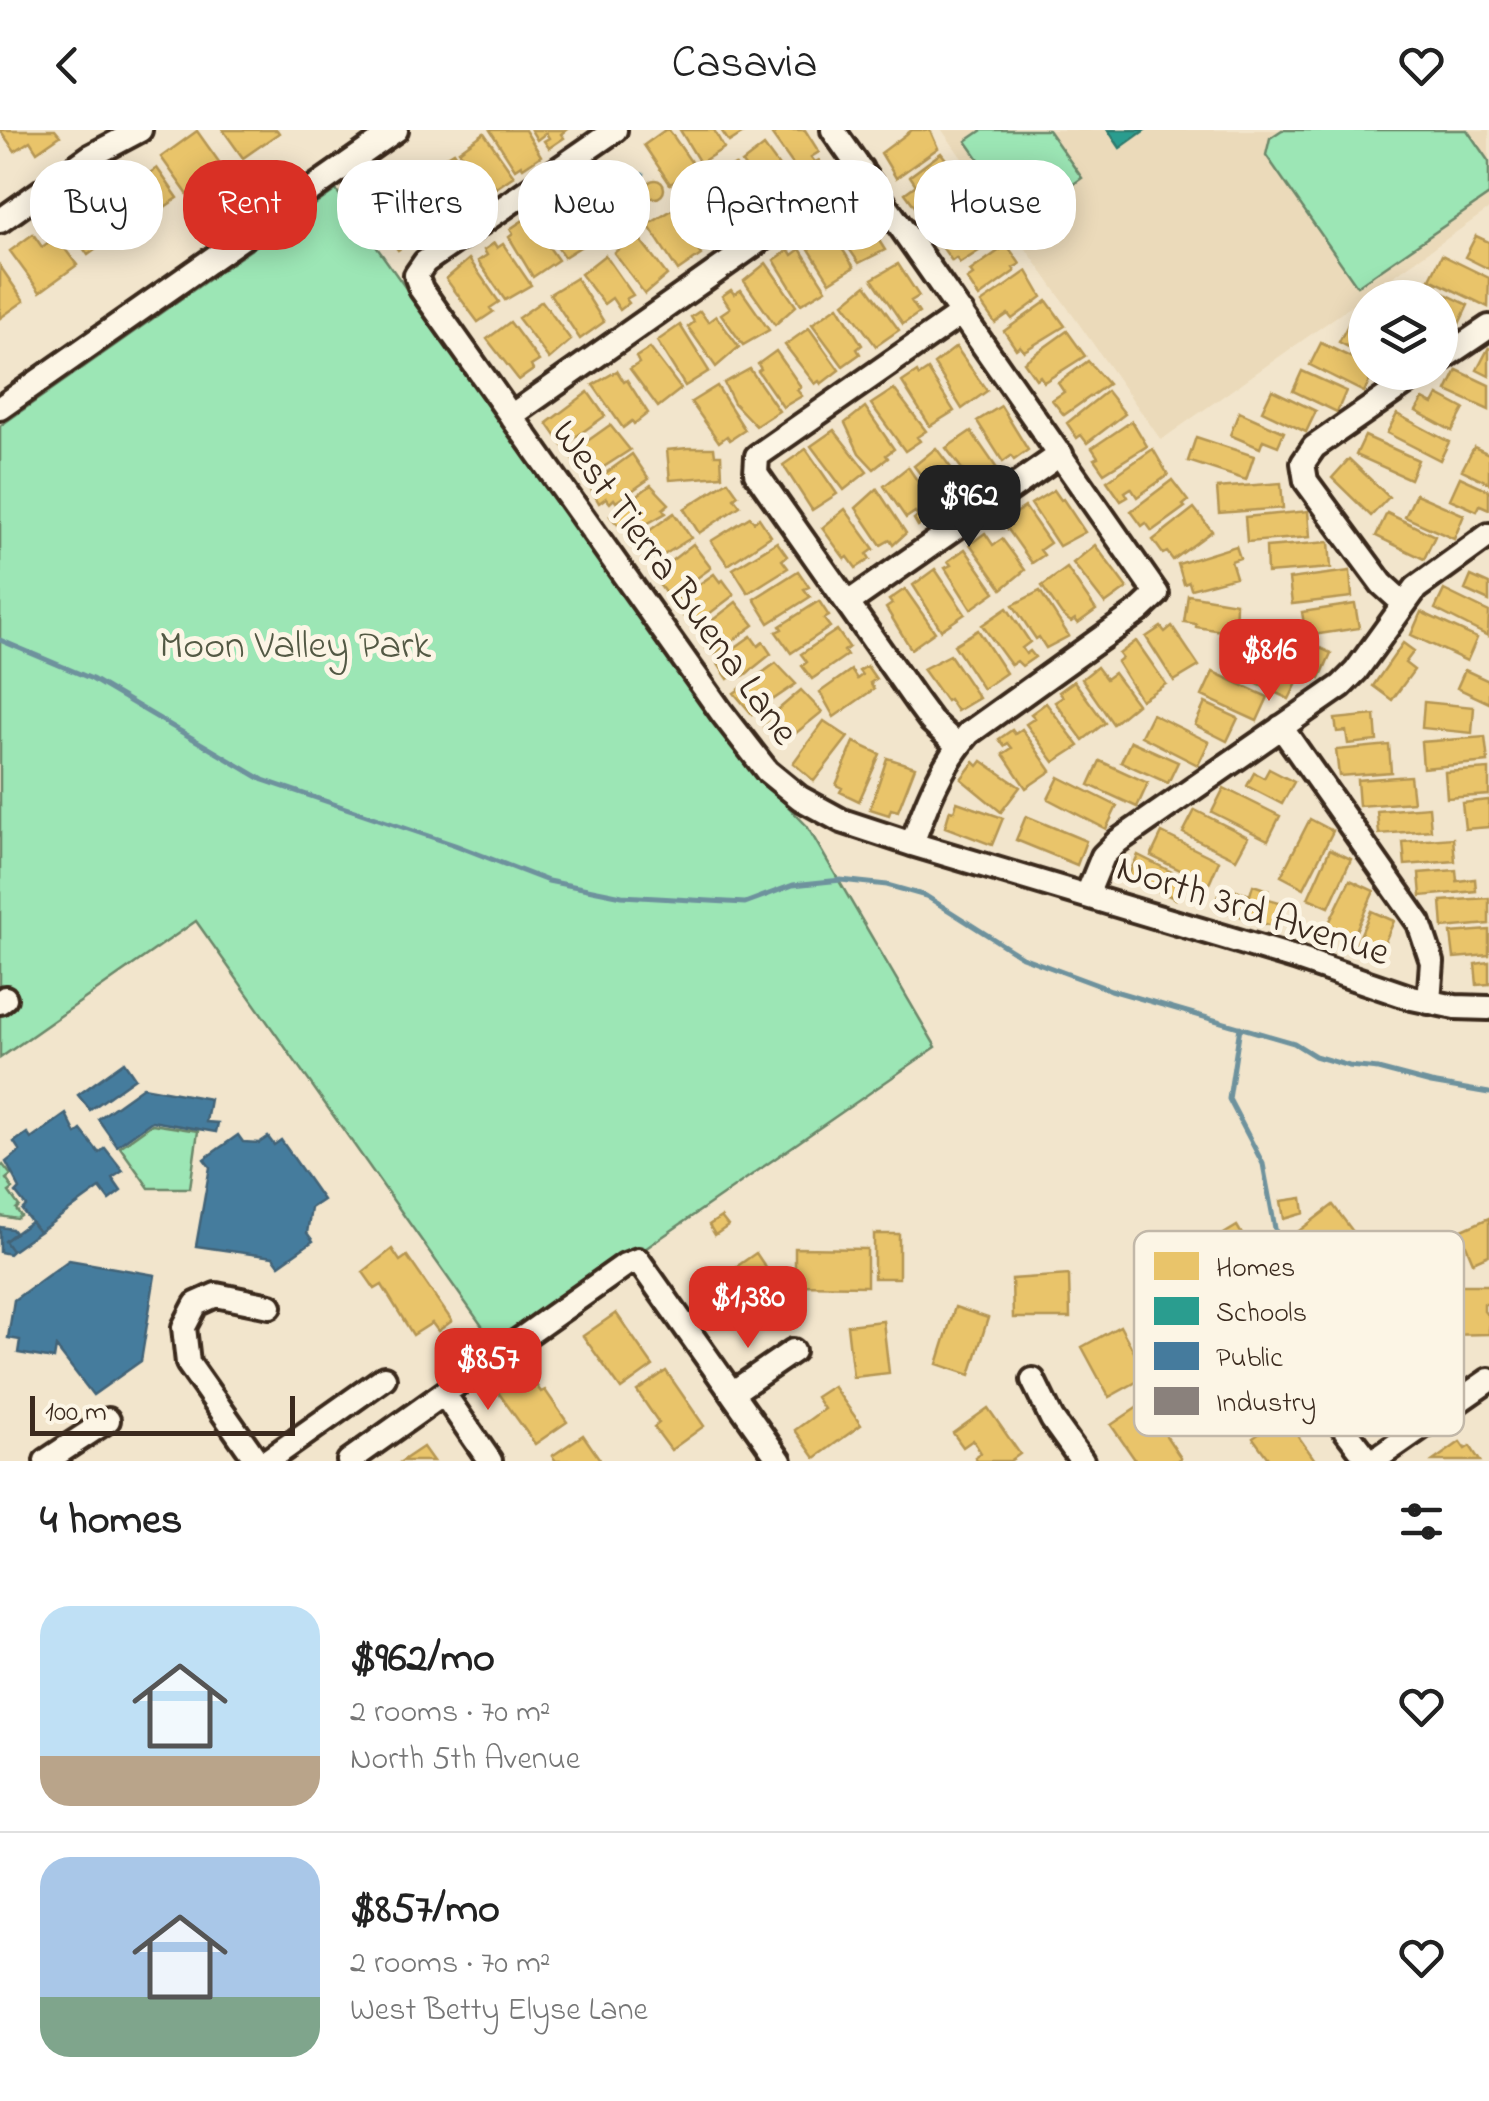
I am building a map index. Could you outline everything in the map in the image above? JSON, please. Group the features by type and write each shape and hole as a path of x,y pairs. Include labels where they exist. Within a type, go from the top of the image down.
{"street":[{"path":"0,221 91,156 140,130"},
{"path":"0,408 396,130"},
{"path":"834,130 854,160"},
{"name":"West Tierra Buena Lane","path":"604,133 424,262 416,276 421,289 722,714 767,771 800,798 842,821 999,869"},
{"path":"894,217 1157,594 1139,611 982,722 958,746 935,784 912,844"},
{"path":"511,416 747,250"},
{"path":"958,746 931,721 756,473 754,464 757,456 962,313"},
{"path":"1458,348 1489,326"},
{"path":"1396,390 1314,447 1303,462 1306,481 1382,584 1403,603"},
{"path":"848,604 1061,454"},
{"path":"1087,895 1103,856 1118,841 1349,680 1403,603 1430,576 1489,536"},
{"path":"1281,728 1419,923 1432,962 1428,1002"},
{"name":"North 3rd Avenue","path":"999,869 1428,1002 1489,1008"},
{"path":"349,1461 624,1265 638,1260 780,1461"},
{"path":"256,1461 188,1364 184,1327 196,1304 209,1297 226,1295 270,1306"},
{"path":"732,1393 793,1351"},
{"path":"267,1461 384,1378"},
{"path":"1033,1380 1052,1419 1082,1461"},
{"path":"1464,1397 1489,1380"},
{"path":"444,1394 490,1461"},
{"path":"46,1461 108,1420"},
{"path":"1353,1436 1371,1461 1407,1436"}],"shaded area":[{"path":"942,130 1489,130 1489,209 1388,280 1348,280 1348,308 1161,440 1027,250 1076,250 1076,160 963,160"}],"green space":[{"path":"982,130 1048,130 1069,160 979,160 966,141"},
{"path":"1282,130 1467,130 1489,162 1489,195 1366,280 1353,280 1266,155 1270,138"},
{"name":"Moon Valley Park","path":"336,190 337,250 379,250 737,754 807,826 936,1047 645,1249 630,1248 494,1343 196,921 0,1058 0,426 251,250 317,250 317,203"},
{"path":"152,1124 198,1131 190,1188 149,1188 120,1147"},
{"path":"3,1165 11,1175 6,1179 19,1206 16,1209 21,1216 17,1219 0,1216"}],"building: Homes":[{"path":"0,130 55,130 60,136 37,152 30,141 15,151"},
{"path":"223,130 277,130 279,133 243,158"},
{"path":"490,130 525,130 541,156 518,160 515,169"},
{"path":"531,130 566,130 561,134 564,138 549,148 544,141 549,138 546,133 537,140"},
{"path":"669,130 690,160 670,160 670,184 644,145"},
{"path":"680,130 714,130 724,148 698,160"},
{"path":"721,130 748,130 729,142"},
{"path":"779,130 805,130 819,152 811,157 813,160 790,160 772,135"},
{"path":"912,130 930,130 938,148 921,160 914,160 914,165 896,178 894,160 885,160 881,153"},
{"path":"197,131 218,160 183,160 183,188 161,157"},
{"path":"484,133 514,176 498,187 498,160 466,160 459,151"},
{"path":"764,146 774,160 746,160"},
{"path":"454,152 459,160 441,160"},
{"path":"163,177 178,198 163,208"},
{"path":"650,182 661,183 661,195 650,196"},
{"path":"914,186 914,205 905,193"},
{"path":"670,211 670,250 698,250 701,255 678,271 650,224"},
{"path":"518,224 518,250 551,250 558,260 533,277 509,237 513,234 510,229"},
{"path":"30,236 30,250 66,250 77,265 40,292 10,251"},
{"path":"1476,236 1489,242 1489,269 1465,257"},
{"path":"503,244 531,285 505,300 478,261 487,255 484,250 498,250"},
{"path":"648,250 667,275 645,294 614,253"},
{"path":"789,250 792,255 801,250 826,289 801,304 774,260"},
{"path":"810,250 843,250 854,267 830,282"},
{"path":"850,250 885,250 859,263"},
{"path":"944,250 980,250 960,263 956,258 952,261"},
{"path":"1000,250 1010,250 1020,264 979,297 967,279 973,275 970,271"},
{"path":"605,255 633,295 620,310 612,298 604,304 581,274"},
{"path":"1442,255 1489,278 1488,307 1458,293 1458,280 1430,279"},
{"path":"469,259 499,302 490,308 493,312 478,322 446,279"},
{"path":"766,263 796,306 775,325 744,281"},
{"path":"898,264 919,296 911,301 919,313 903,324 872,279"},
{"path":"0,266 24,301 0,318"},
{"path":"1027,271 1042,297 1012,319 1008,314 995,323 981,303"},
{"path":"576,278 604,322 580,339 550,294"},
{"path":"866,285 899,330 876,346 844,303"},
{"path":"731,290 734,294 741,290 769,330 743,345 721,314 730,308 722,296"},
{"path":"1458,300 1468,305 1458,326"},
{"path":"542,301 571,340 549,359 518,318"},
{"path":"1047,301 1065,326 1024,351 1020,346 1016,349 1004,331"},
{"path":"838,306 862,345 857,349 860,354 843,366 812,324"},
{"path":"700,311 708,322 716,316 739,347 716,367 688,327 694,322 691,317"},
{"path":"510,322 539,361 519,380 487,339"},
{"path":"680,325 709,371 685,386 657,341"},
{"path":"1348,325 1348,347 1339,342"},
{"path":"809,328 839,370 821,384 815,384 785,345"},
{"path":"1067,331 1085,356 1044,382 1040,376 1036,379 1024,362"},
{"path":"1321,343 1348,356 1348,384 1310,365"},
{"path":"956,347 987,391 962,409 934,364"},
{"path":"1489,347 1489,376 1477,370"},
{"path":"650,348 681,389 658,407 630,369 639,363 636,357"},
{"path":"776,351 801,387 797,390 802,396 783,407 758,371 758,364"},
{"path":"1088,361 1108,384 1064,415 1052,400 1064,392 1058,383"},
{"path":"750,369 779,411 756,426 734,403 724,383"},
{"path":"928,370 954,411 930,426 902,382"},
{"path":"1458,370 1489,385 1489,410 1447,391 1458,390"},
{"path":"617,371 648,413 623,428 593,385"},
{"path":"1302,371 1346,391 1337,412 1293,391"},
{"path":"717,386 745,430 719,442 691,402"},
{"path":"894,389 926,431 917,437 920,441 905,451 871,404"},
{"path":"1272,390 1316,411 1306,432 1262,411"},
{"path":"1107,391 1125,414 1087,443 1081,435 1077,438 1067,423"},
{"path":"588,392 605,416 563,446 547,423"},
{"path":"1438,395 1464,409 1452,431 1416,411 1423,399 1433,404"},
{"path":"1001,406 1028,450 1003,462 977,421"},
{"path":"865,407 894,449 874,469 859,453 845,423"},
{"path":"1239,412 1284,432 1278,446 1263,440 1260,448 1230,435"},
{"path":"1397,414 1449,442 1440,460 1387,433"},
{"path":"1132,421 1147,446 1104,473 1092,448"},
{"path":"610,425 630,450 585,479 572,459 585,456 579,447"},
{"path":"834,430 867,472 844,490 811,446"},
{"path":"971,431 998,470 975,486 946,448"},
{"path":"1365,436 1418,460 1410,479 1356,455"},
{"path":"1196,437 1254,456 1246,480 1188,461"},
{"path":"1474,447 1489,454 1489,483 1462,470"},
{"path":"714,448 715,455 721,455 722,476 670,480 667,450"},
{"path":"936,448 970,493 947,508 914,466"},
{"path":"806,449 837,494 812,510 783,465"},
{"path":"1153,449 1168,475 1137,497 1131,488 1125,492 1128,497 1121,501 1107,481"},
{"path":"632,454 649,479 616,502 614,499 610,503 606,498 599,503 591,489 597,485 601,490 605,487 599,478"},
{"path":"1349,459 1389,497 1371,516 1332,478"},
{"path":"908,467 935,507 929,512 932,517 918,526 915,512 906,518 884,486"},
{"path":"1460,477 1489,490 1489,509 1480,505 1477,511 1450,499"},
{"path":"1172,480 1188,501 1185,507 1152,531 1146,523 1142,526 1131,511"},
{"path":"728,481 740,506 699,533 684,509"},
{"path":"1281,483 1283,508 1219,513 1217,488"},
{"path":"651,485 669,504 663,509 666,513 627,535 610,516"},
{"path":"877,489 906,533 893,545 890,540 881,545 856,508"},
{"path":"1054,490 1085,532 1059,546 1031,504"},
{"path":"1416,494 1464,515 1454,539 1405,517"},
{"path":"1025,507 1050,543 1040,550 1044,555 1032,563 1007,528 1011,525 1007,519"},
{"path":"1194,508 1212,531 1173,560 1153,540"},
{"path":"845,509 874,549 867,554 870,559 856,568 822,528"},
{"path":"1308,511 1310,537 1247,542 1245,517"},
{"path":"674,513 691,538 651,563 645,561 632,543"},
{"path":"1387,513 1435,536 1424,559 1376,536"},
{"path":"750,517 754,522 759,518 771,536 728,565 711,541"},
{"path":"985,533 993,545 1002,539 1025,570 1002,589 970,544"},
{"path":"777,542 787,556 782,560 788,568 748,593 733,569"},
{"path":"1329,542 1331,568 1267,573 1266,547"},
{"path":"693,544 711,568 669,598 656,580 661,577 657,572"},
{"path":"1095,545 1127,588 1105,604 1073,563"},
{"path":"1236,546 1240,558 1231,561 1236,577 1191,589 1189,582 1184,584 1178,564"},
{"path":"965,549 995,592 971,609 945,568 951,565 948,561"},
{"path":"1067,568 1096,610 1078,623 1062,615 1042,586"},
{"path":"935,569 965,614 941,630 913,585"},
{"path":"798,571 809,587 804,589 810,597 769,623 754,599"},
{"path":"1350,571 1352,597 1292,604 1289,579"},
{"path":"714,574 734,595 690,624 672,603"},
{"path":"1471,576 1489,584 1489,601 1465,590"},
{"path":"905,589 935,632 911,649 886,608 892,604 889,600"},
{"path":"1444,590 1489,612 1488,636 1435,609"},
{"path":"1040,591 1069,636 1046,648 1013,605"},
{"path":"1188,595 1236,603 1235,633 1184,622"},
{"path":"819,601 829,616 824,619 830,627 791,653 776,632"},
{"path":"736,602 754,625 715,654 696,633"},
{"path":"1355,604 1359,628 1306,636 1302,612"},
{"path":"1007,608 1030,642 1022,648 1035,657 1022,666 1017,661 1011,665 982,625"},
{"path":"1421,612 1477,638 1467,661 1411,635"},
{"path":"1172,626 1199,666 1174,681 1146,637 1161,627 1165,632"},
{"path":"837,630 849,647 844,651 847,655 812,679 802,666 807,662 801,654"},
{"path":"978,630 1006,673 983,689 954,645"},
{"path":"1283,631 1331,653 1320,678 1272,656"},
{"path":"751,636 758,646 763,642 771,654 745,675 728,679 716,661"},
{"path":"1136,641 1166,684 1141,700 1117,662 1122,658 1119,654"},
{"path":"1403,643 1414,651 1405,663 1414,670 1392,700 1373,686"},
{"path":"1245,650 1300,677 1289,699 1234,673"},
{"path":"950,655 979,698 957,711 923,669"},
{"path":"776,663 796,684 752,714 734,693"},
{"path":"867,666 876,679 870,683 874,689 834,717 820,692 851,670 857,679 862,675 859,671"},
{"path":"1097,667 1106,679 1114,673 1137,704 1113,724 1082,679"},
{"path":"1465,670 1489,681 1489,703 1457,688"},
{"path":"1213,672 1268,697 1257,721 1202,696"},
{"path":"1074,681 1105,723 1083,740 1055,702 1063,697 1059,692"},
{"path":"801,690 822,712 780,746 764,727 778,722 772,715"},
{"path":"1424,702 1474,707 1472,733 1422,728"},
{"path":"1046,703 1079,746 1054,762 1026,724 1035,718 1031,714"},
{"path":"1205,703 1238,718 1227,741 1195,725"},
{"path":"1152,714 1209,742 1198,765 1141,736"},
{"path":"1375,715 1377,741 1348,744 1346,731 1337,732 1335,719"},
{"path":"824,721 848,737 814,781 793,763"},
{"path":"1022,729 1051,771 1026,788 1003,754 1012,748 999,739 1012,730 1015,734"},
{"path":"1485,737 1488,762 1423,768 1421,742"},
{"path":"1131,741 1178,762 1168,783 1121,762"},
{"path":"854,742 880,754 859,801 840,792 842,788 836,785"},
{"path":"1389,745 1391,772 1339,776 1336,750"},
{"path":"887,758 915,767 898,811 891,809 889,815 870,809"},
{"path":"982,761 1020,787 1001,812 961,779 974,762 978,766"},
{"path":"1100,761 1148,783 1137,807 1089,785"},
{"path":"1269,769 1294,782 1282,804 1247,786 1254,773 1264,778"},
{"path":"1489,769 1489,795 1447,798 1445,772"},
{"path":"1410,776 1413,802 1359,806 1357,780"},
{"path":"1059,777 1117,806 1106,829 1048,799"},
{"path":"1224,788 1280,816 1268,840 1212,812"},
{"path":"1489,800 1489,827 1465,829 1462,803"},
{"path":"957,802 1003,818 992,845 945,827"},
{"path":"1429,807 1431,830 1379,834 1377,811"},
{"path":"1195,810 1248,837 1236,859 1183,833"},
{"path":"1026,816 1086,841 1077,865 1016,840"},
{"path":"1310,819 1333,831 1304,888 1281,876"},
{"path":"1162,833 1219,861 1209,884 1151,856"},
{"path":"1453,838 1455,861 1405,865 1403,842"},
{"path":"1330,849 1351,859 1329,907 1308,898"},
{"path":"1138,855 1186,879 1176,899 1128,876"},
{"path":"1456,870 1457,881 1475,879 1476,891 1421,896 1419,873"},
{"path":"1350,880 1374,891 1352,939 1327,927"},
{"path":"1253,885 1268,890 1265,898 1283,903 1275,927 1214,908 1221,886 1250,895"},
{"path":"1489,898 1489,924 1443,928 1441,901"},
{"path":"1371,911 1394,921 1379,955 1356,945"},
{"path":"1489,930 1489,955 1454,958 1451,933"},
{"path":"1489,962 1489,984 1477,985 1475,964"},
{"path":"1302,1198 1304,1213 1284,1219 1281,1201"},
{"path":"1333,1205 1352,1231 1299,1231"},
{"path":"721,1217 728,1226 715,1235 709,1225"},
{"path":"1489,1218 1489,1255 1473,1262 1464,1231 1460,1231"},
{"path":"874,1234 899,1234 899,1278 874,1278"},
{"path":"795,1248 867,1249 867,1286 795,1285"},
{"path":"392,1249 400,1261 407,1256 452,1321 438,1331 432,1323 413,1335 382,1285 375,1289 363,1272"},
{"path":"756,1253 779,1287 734,1319 710,1285"},
{"path":"1069,1275 1070,1318 1013,1318 1012,1279"},
{"path":"1464,1285 1489,1285 1489,1304 1484,1304 1484,1311 1489,1317 1489,1334 1464,1335"},
{"path":"955,1307 988,1318 970,1375 937,1364"},
{"path":"616,1313 653,1366 621,1389 583,1336"},
{"path":"883,1321 889,1373 853,1377 847,1325"},
{"path":"1120,1326 1134,1352 1134,1383 1109,1397 1082,1347"},
{"path":"666,1371 704,1426 671,1450 654,1427 659,1423 637,1391"},
{"path":"527,1372 567,1422 535,1444 498,1392"},
{"path":"833,1386 861,1425 815,1458 795,1430 824,1409 816,1397"},
{"path":"988,1408 1020,1454 1010,1461 977,1461 975,1457 981,1453 973,1440 963,1447 953,1433"},
{"path":"1134,1410 1134,1436 1166,1436 1181,1458 1136,1461 1111,1425"},
{"path":"583,1435 601,1461 556,1461 552,1456"},
{"path":"1298,1436 1315,1460 1270,1461 1253,1438"},
{"path":"1460,1442 1465,1449 1470,1446 1480,1461 1433,1461"},
{"path":"423,1447 433,1461 402,1461"}],"building: Schools":[{"path":"1108,130 1145,130 1120,148"}],"building: Public":[{"path":"124,1062 135,1078 90,1110 78,1095"},
{"path":"143,1087 210,1099 206,1122 218,1123 216,1132 152,1121 117,1146 98,1119"},
{"path":"66,1114 76,1134 81,1130 99,1153 105,1148 123,1171 112,1178 121,1191 109,1200 100,1188 39,1232 22,1210 26,1206 16,1193 20,1189 6,1162 20,1151 14,1142 27,1133 31,1139"},
{"path":"238,1135 243,1142 259,1143 268,1137 274,1145 281,1140 323,1200 311,1208 307,1233 313,1241 279,1265 273,1257 196,1246 210,1167 204,1159"},
{"path":"31,1222 39,1232 12,1251 5,1241"},
{"path":"0,1227 15,1233 5,1241 12,1251 9,1254 0,1252"},
{"path":"69,1260 155,1275 141,1361 93,1395 56,1347 54,1359 18,1353 20,1340 8,1338 14,1300"}],"waterway":[{"path":"0,640 92,679 263,780 548,881 622,896 745,903 793,885 841,880 887,885 926,896 1022,957 1111,990 1294,1043 1315,1056 1349,1066 1489,1093"},
{"path":"1240,1027 1229,1099 1263,1164 1276,1231"}]}
